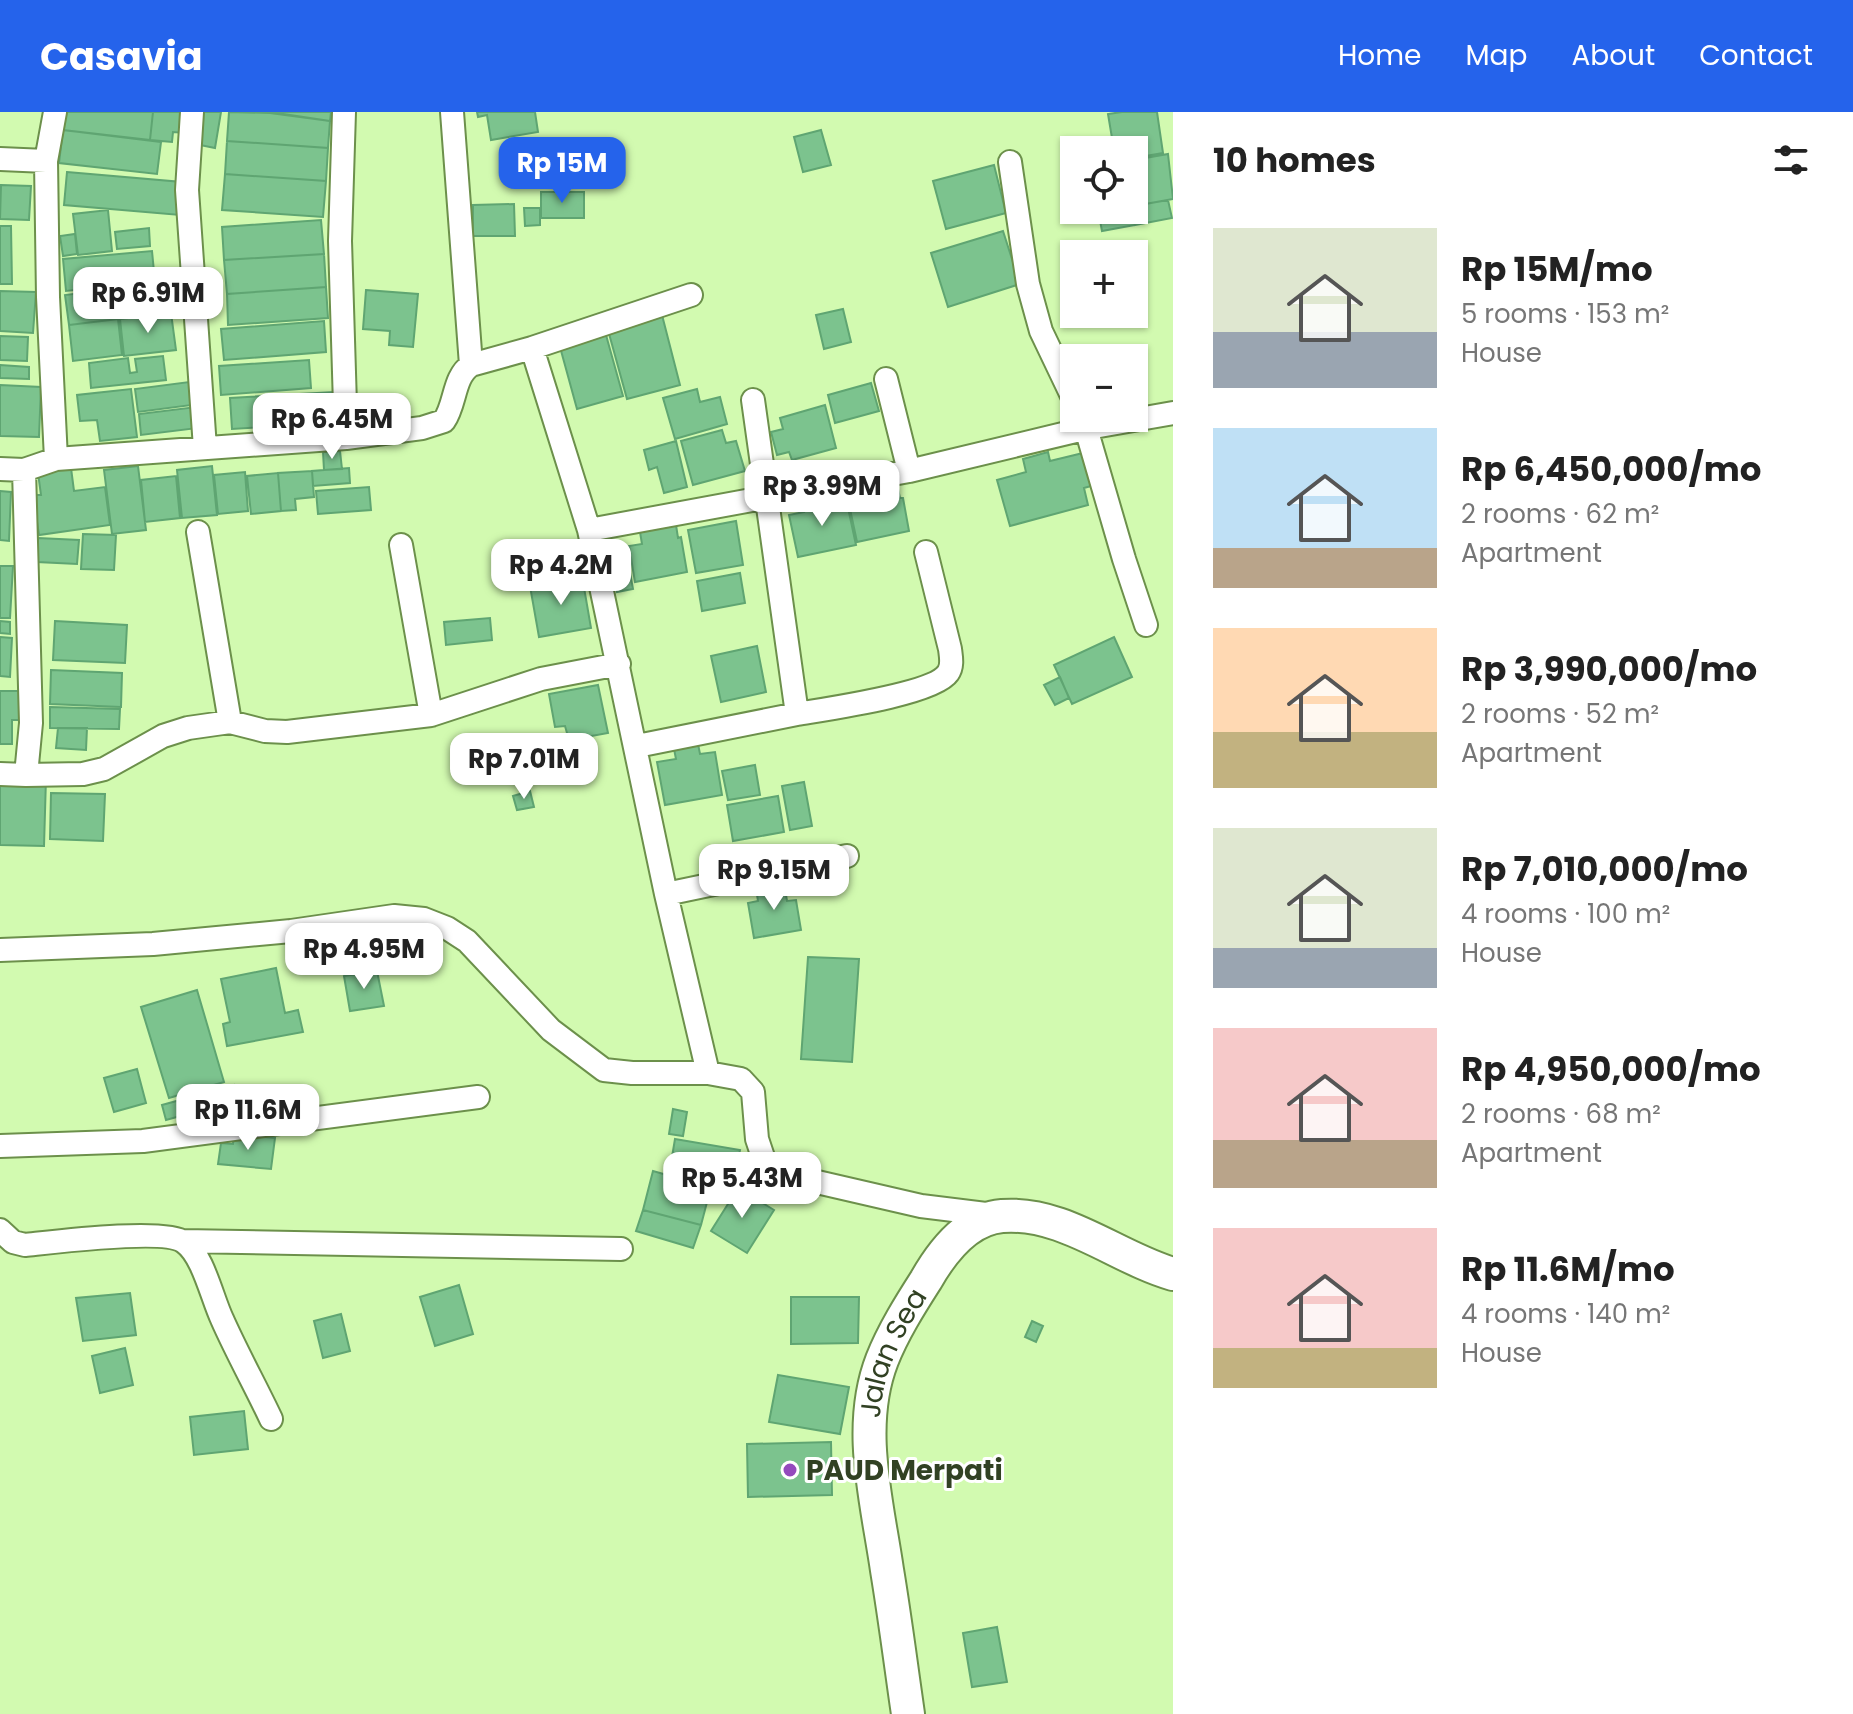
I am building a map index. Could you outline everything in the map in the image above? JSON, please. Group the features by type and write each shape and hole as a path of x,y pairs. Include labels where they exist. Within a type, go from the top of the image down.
{"main road":[{"name":"Jalan Sea","path":"908,1714 868,1448 872,1399 882,1360 912,1302 938,1259 975,1224 1002,1216 1046,1220 1099,1241 1154,1269 1173,1274"}],"street":[{"path":"55,112 46,161 48,297 56,459"},
{"path":"192,112 187,190 205,448"},
{"path":"344,112 340,241 346,438"},
{"path":"452,112 471,365"},
{"path":"0,159 46,161"},
{"path":"1010,162 1028,284 1041,331 1060,371"},
{"path":"0,469 24,470 56,459 346,438 422,428 444,421 453,407 458,380 463,370 471,365 691,295"},
{"path":"532,348 589,530 666,894 708,1073"},
{"path":"886,379 909,471"},
{"path":"753,400 797,714"},
{"path":"1148,416 1173,413"},
{"path":"589,530 909,471 1060,430"},
{"path":"1088,432 1146,625"},
{"path":"24,470 31,723 26,775"},
{"path":"198,532 230,722"},
{"path":"401,545 431,715"},
{"path":"637,746 919,690 938,683 949,673 952,662 926,552"},
{"path":"0,774 71,775 104,769 163,736 188,728 230,722 265,731 287,732 431,715 541,679 619,664"},
{"path":"666,894 847,856"},
{"path":"0,950 153,944 291,931 394,916 424,919 447,928 467,941 551,1030 604,1070 708,1073 741,1079 753,1092 757,1139 764,1160 778,1173 921,1206 1002,1216"},
{"path":"0,1146 143,1141 478,1097"},
{"path":"0,1230 13,1242 25,1245 119,1237 169,1237 183,1241 621,1249"},
{"path":"183,1241 193,1251 221,1318 271,1419"}],"building":[{"path":"65,112 153,112 150,140 63,130"},
{"path":"153,112 187,112 185,133 173,132 172,142 150,140"},
{"path":"200,112 221,112 215,148 195,144"},
{"path":"229,112 270,113 330,121 328,148 227,141"},
{"path":"270,112 331,112 330,121"},
{"path":"477,112 535,112 538,132 491,140 487,115 478,117"},
{"path":"1157,112 1163,153 1148,156 1148,136 1112,136 1108,114"},
{"path":"63,130 161,142 157,174 59,163"},
{"path":"821,130 831,165 803,172 794,137"},
{"path":"227,141 328,148 326,181 225,174"},
{"path":"1168,154 1173,199 1148,203 1148,158"},
{"path":"994,165 1006,213 946,229 933,181"},
{"path":"67,172 182,182 180,215 64,205"},
{"path":"225,174 326,181 323,217 222,210"},
{"path":"1,185 31,186 29,220 0,219"},
{"path":"541,192 584,192 584,218 541,218"},
{"path":"1168,200 1172,218 1148,223 1148,204"},
{"path":"514,204 515,236 473,236 473,205"},
{"path":"524,208 540,208 540,225 525,226"},
{"path":"108,210 112,251 78,255 73,214"},
{"path":"321,220 324,254 224,260 222,227"},
{"path":"1101,224 1135,225 1102,231"},
{"path":"0,226 11,226 12,284 0,284"},
{"path":"149,228 150,246 117,249 115,232"},
{"path":"1003,231 1020,284 948,307 931,253"},
{"path":"75,234 77,254 63,256 60,236"},
{"path":"152,251 155,282 128,285 127,272 120,272 121,285 66,291 63,259"},
{"path":"324,254 326,287 227,294 224,260"},
{"path":"158,285 160,314 69,325 65,295 121,288 123,303 130,303 128,288"},
{"path":"326,287 328,318 228,325 227,294"},
{"path":"366,290 418,294 413,347 389,345 390,331 363,329"},
{"path":"0,291 36,292 33,333 0,331"},
{"path":"843,309 851,342 824,349 816,315"},
{"path":"171,313 176,350 124,356 120,319"},
{"path":"662,315 680,385 627,399 608,330"},
{"path":"118,319 122,355 73,361 69,325"},
{"path":"324,321 326,352 224,360 221,329"},
{"path":"606,335 623,396 577,409 560,347"},
{"path":"0,336 28,337 27,361 0,360"},
{"path":"163,356 166,380 91,388 89,363 128,358 130,373 137,372 135,359"},
{"path":"309,360 311,388 221,395 219,366"},
{"path":"0,365 29,367 29,379 0,378"},
{"path":"189,382 192,405 138,412 135,389"},
{"path":"871,383 879,411 835,423 828,395"},
{"path":"0,385 41,387 39,437 0,436"},
{"path":"131,389 137,437 100,441 97,420 80,421 77,395"},
{"path":"697,389 700,402 720,397 727,424 675,439 663,398"},
{"path":"334,392 336,422 232,429 230,398"},
{"path":"825,405 836,448 792,460 789,452 777,455 771,432 783,429 780,418"},
{"path":"196,407 198,428 141,435 139,414"},
{"path":"722,430 726,443 736,441 745,471 693,485 681,441"},
{"path":"676,441 687,487 664,493 657,467 649,470 644,450"},
{"path":"340,451 342,469 324,470 323,452"},
{"path":"1048,452 1050,461 1083,453 1091,486 1084,488 1088,505 1010,526 997,480 1026,472 1023,459"},
{"path":"138,466 146,530 112,534 104,470"},
{"path":"212,466 217,515 182,518 177,470"},
{"path":"71,468 74,491 105,487 110,525 39,535 33,495 41,495 38,473"},
{"path":"349,468 350,483 313,486 312,471"},
{"path":"312,471 314,497 295,499 296,510 281,511 278,473"},
{"path":"245,472 248,511 218,514 214,475"},
{"path":"278,473 281,511 251,514 247,476"},
{"path":"176,476 180,518 145,522 141,480"},
{"path":"369,487 371,510 318,514 316,491"},
{"path":"898,489 900,498 903,498 909,531 857,542 850,509 866,506 864,496"},
{"path":"0,491 11,492 9,541 0,540"},
{"path":"830,500 831,507 847,503 856,545 798,557 789,515 804,512 802,506"},
{"path":"736,521 743,565 696,573 688,530"},
{"path":"676,525 687,572 635,582 629,546 642,544 640,532"},
{"path":"83,534 116,535 114,570 81,569"},
{"path":"38,538 79,540 77,564 37,562"},
{"path":"626,551 633,589 617,592 611,553"},
{"path":"0,566 13,566 10,618 0,618"},
{"path":"740,573 745,603 702,611 697,581"},
{"path":"582,576 591,628 539,637 530,586"},
{"path":"490,618 492,640 446,645 444,622"},
{"path":"0,621 10,622 10,634 0,633"},
{"path":"55,621 127,625 125,663 53,660"},
{"path":"0,637 12,638 10,677 0,676"},
{"path":"1114,637 1132,677 1072,704 1054,665"},
{"path":"757,646 766,692 721,702 711,656"},
{"path":"51,670 122,673 121,707 50,704"},
{"path":"1060,677 1069,698 1055,705 1044,685"},
{"path":"598,685 608,733 569,740 565,726 555,727 549,694"},
{"path":"0,691 23,691 22,720 12,720 12,744 0,744"},
{"path":"50,707 120,709 119,729 50,728"},
{"path":"58,728 87,728 86,750 56,748"},
{"path":"698,744 700,754 715,752 722,795 665,805 657,762 676,759 674,749"},
{"path":"755,765 760,795 728,800 722,771"},
{"path":"0,777 46,778 44,846 0,845"},
{"path":"804,782 812,826 790,830 782,786"},
{"path":"530,791 534,807 517,810 513,796"},
{"path":"51,793 105,794 103,841 50,839"},
{"path":"778,796 784,832 733,841 727,805"},
{"path":"784,883 787,901 796,900 801,930 754,938 748,903 758,901 756,888"},
{"path":"808,957 859,959 852,1062 801,1059"},
{"path":"276,968 285,1013 298,1010 303,1032 227,1046 223,1024 230,1022 221,979"},
{"path":"377,971 384,1006 350,1011 344,976"},
{"path":"197,990 224,1082 169,1098 141,1007"},
{"path":"137,1069 146,1103 114,1112 104,1078"},
{"path":"234,1085 238,1100 166,1120 162,1105"},
{"path":"673,1109 687,1112 683,1136 669,1134"},
{"path":"234,1134 275,1138 271,1169 218,1164 221,1143 233,1144"},
{"path":"675,1139 740,1150 736,1170 672,1157"},
{"path":"672,1157 712,1167 707,1186 711,1187 701,1225 643,1210 653,1171 667,1175"},
{"path":"738,1188 774,1210 747,1253 711,1231"},
{"path":"643,1210 701,1225 693,1248 636,1231"},
{"path":"459,1285 473,1334 435,1346 420,1297"},
{"path":"130,1293 136,1335 83,1341 76,1298"},
{"path":"791,1297 859,1297 858,1343 791,1344"},
{"path":"341,1314 350,1351 323,1358 314,1321"},
{"path":"1032,1321 1043,1326 1036,1342 1025,1337"},
{"path":"125,1348 133,1385 100,1393 92,1356"},
{"path":"778,1375 849,1387 840,1434 769,1422"},
{"path":"244,1411 248,1449 194,1455 190,1417"},
{"name":"PAUD Merpati","path":"831,1442 832,1495 748,1497 747,1444"},
{"path":"997,1627 1007,1682 972,1687 963,1633"}],"place":[{"name":"PAUD Merpati","path":"790,1470"}]}
